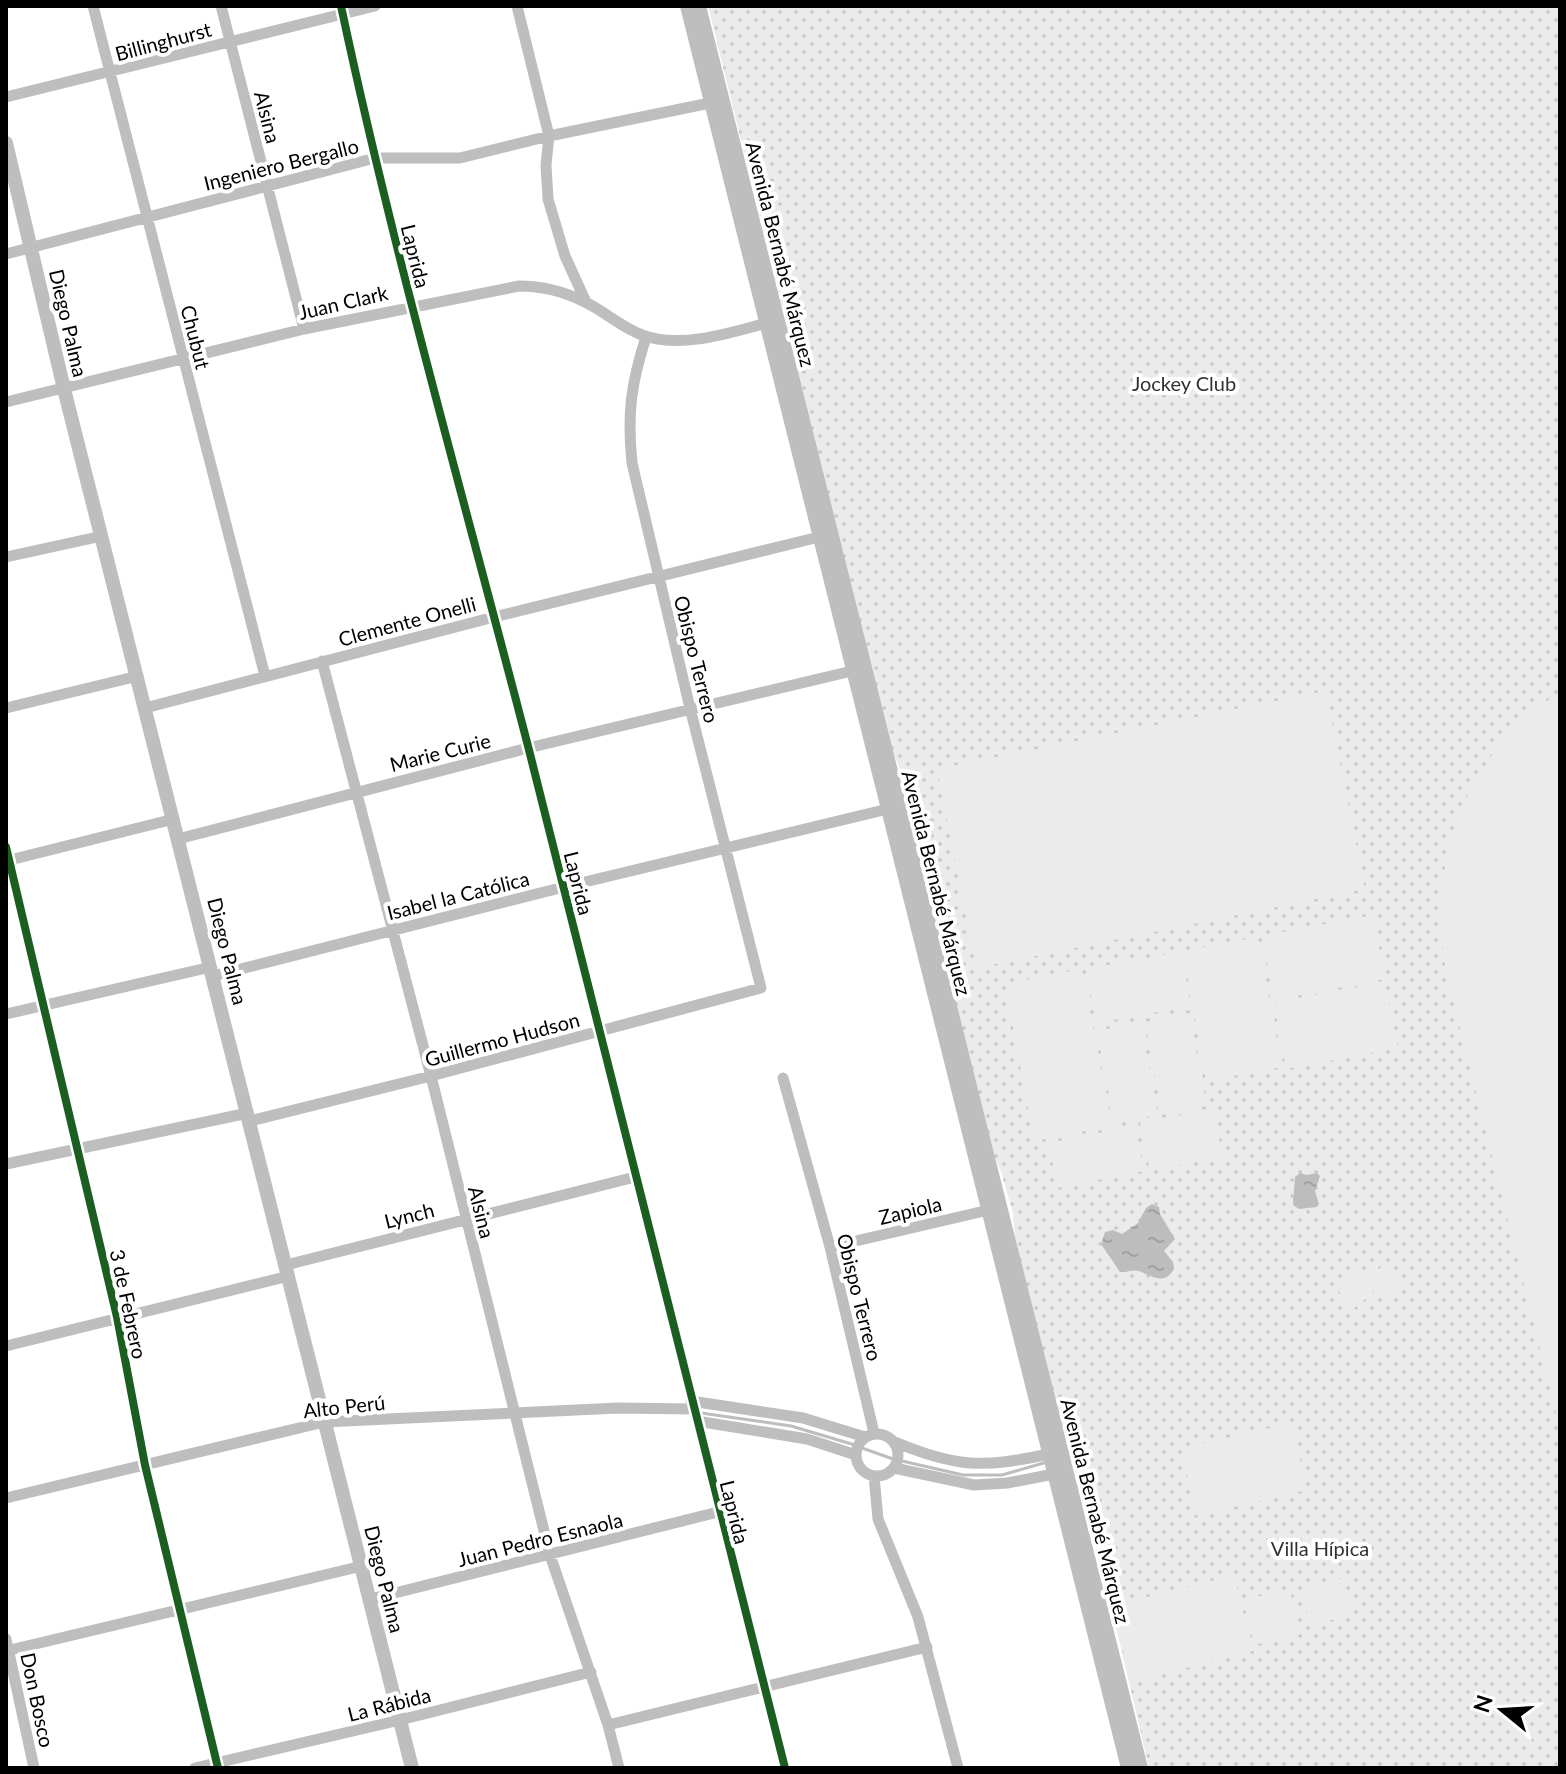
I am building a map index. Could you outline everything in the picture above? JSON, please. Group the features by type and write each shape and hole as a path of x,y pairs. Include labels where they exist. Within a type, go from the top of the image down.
{"main road":[{"name":"Avenida Bernabé Márquez","path":"687,6 710,103 771,322 993,1209 1141,1768"},
{"name":"Avenida Bernabé Márquez","path":"699,6 819,537 852,671 893,808"},
{"name":"Diego Palma","path":"6,143 64,389 412,1768"},
{"name":"Avenida Bernabé Márquez","path":"993,1209 1049,1454 1128,1768"}],"street":[{"name":"Chubut","path":"93,6 265,676"},
{"name":"Alsina","path":"221,6 304,329"},
{"name":"Billinghurst","path":"6,97 230,42 342,10 375,6"},
{"path":"517,6 549,136 546,165 548,199 565,256 586,302"},
{"name":"Laprida","path":"342,10 412,305 564,887 718,1512 785,1768"},
{"name":"Ingeniero Bergallo","path":"6,254 375,158 460,158 710,103"},
{"name":"Juan Clark","path":"6,402 304,329 519,286 536,286 586,302 646,337 690,339 771,322"},
{"name":"Obispo Terrero","path":"646,337 636,369 628,426 632,463 761,988"},
{"path":"6,557 102,536"},
{"name":"Clemente Onelli","path":"145,708 658,575 819,537"},
{"name":"Alsina","path":"322,661 394,930 550,1555 591,1672 619,1768"},
{"name":"Marie Curie","path":"178,839 528,748 852,671"},
{"path":"6,708 138,676"},
{"name":"Isabel la Católica","path":"6,1014 212,972 394,930 893,808"},
{"path":"8,861 174,819"},
{"name":"3 de Febrero","path":"6,847 117,1317 145,1465 218,1766"},
{"name":"Guillermo Hudson","path":"6,1164 77,1147 249,1117 431,1076 761,988"},
{"name":"Obispo Terrero","path":"783,1078 830,1247 870,1435"},
{"name":"Lynch","path":"6,1346 288,1271 465,1219 635,1177"},
{"name":"Zapiola","path":"830,1247 993,1209"},
{"name":"Alto Perú","path":"6,1498 324,1422 618,1408 803,1418 870,1435"},
{"name":"Alto Perú","path":"694,1410 856,1455"},
{"path":"895,1442 899,1455 894,1468 885,1475 874,1476 859,1466 857,1448 870,1435 886,1435 895,1442 944,1461 970,1465 1049,1454"},
{"path":"894,1468 974,1485 1007,1483 1054,1474"},
{"path":"874,1476 878,1519 918,1617 958,1768"},
{"name":"Juan Pedro Esnaola","path":"371,1599 718,1512"},
{"path":"7,1647 362,1566"},
{"name":"Don Bosco","path":"7,1647 34,1768"},
{"path":"608,1725 927,1647"},
{"name":"La Rábida","path":"195,1768 218,1766 591,1672"}],"green space":[{"name":"Jockey Club","path":"708,6 1560,6 1560,1768 1149,1768 1098,1549 1051,1390 1016,1249 1013,1213 991,1148 918,848 910,795 887,736 792,373 785,319"},
{"path":"1326,691 1365,889 976,968 937,769"},
{"path":"1560,692 1560,1429 1446,972 1441,930 1442,890 1448,851 1476,779 1499,747 1526,718"},
{"path":"1373,915 1385,979 1274,1000 1262,936"},
{"path":"1258,937 1282,1067 1206,1081 1183,951"},
{"path":"1181,952 1191,1006 1096,1023 1086,969"},
{"path":"1082,969 1112,1126 1034,1141 1005,984"},
{"path":"1385,982 1398,1048 1286,1069 1274,1003"},
{"path":"1189,1013 1207,1106 1162,1115 1145,1022"},
{"path":"1141,1023 1158,1115 1114,1123 1097,1031"},
{"path":"1213,1109 1223,1157 1150,1171 1140,1123"},
{"path":"1135,1126 1144,1171 1057,1188 1049,1143"},
{"path":"1388,1262 1405,1283 1383,1300 1366,1279"},
{"path":"1358,1272 1374,1292 1353,1309 1337,1289"},
{"path":"1292,1423 1307,1490 1196,1516 1181,1448"},
{"path":"1234,1575 1253,1651 1131,1682 1112,1606"},
{"path":"1344,1578 1353,1615 1310,1625 1301,1588"},
{"path":"1290,1589 1300,1635 1254,1645 1244,1600"}],"water":[{"path":"1300,1173 1317,1173 1320,1176 1315,1191 1317,1207 1299,1209 1293,1205 1295,1177"},
{"path":"1152,1204 1159,1207 1175,1239 1164,1251 1173,1262 1174,1269 1162,1278 1136,1271 1120,1272 1101,1244 1105,1232 1113,1230 1122,1234 1138,1223 1146,1208"}],"waterway":[{"path":"701,1413 791,1426 855,1445"},
{"path":"862,1448 893,1459"},
{"path":"902,1461 963,1475 1002,1475 1047,1462"}],"cycle path":[{"path":"341,6 407,286 529,750 785,1768"},
{"path":"6,847 117,1317 145,1465 218,1768"}],"park label":[{"name":"Villa Hípica","path":"1320,1548"}]}
